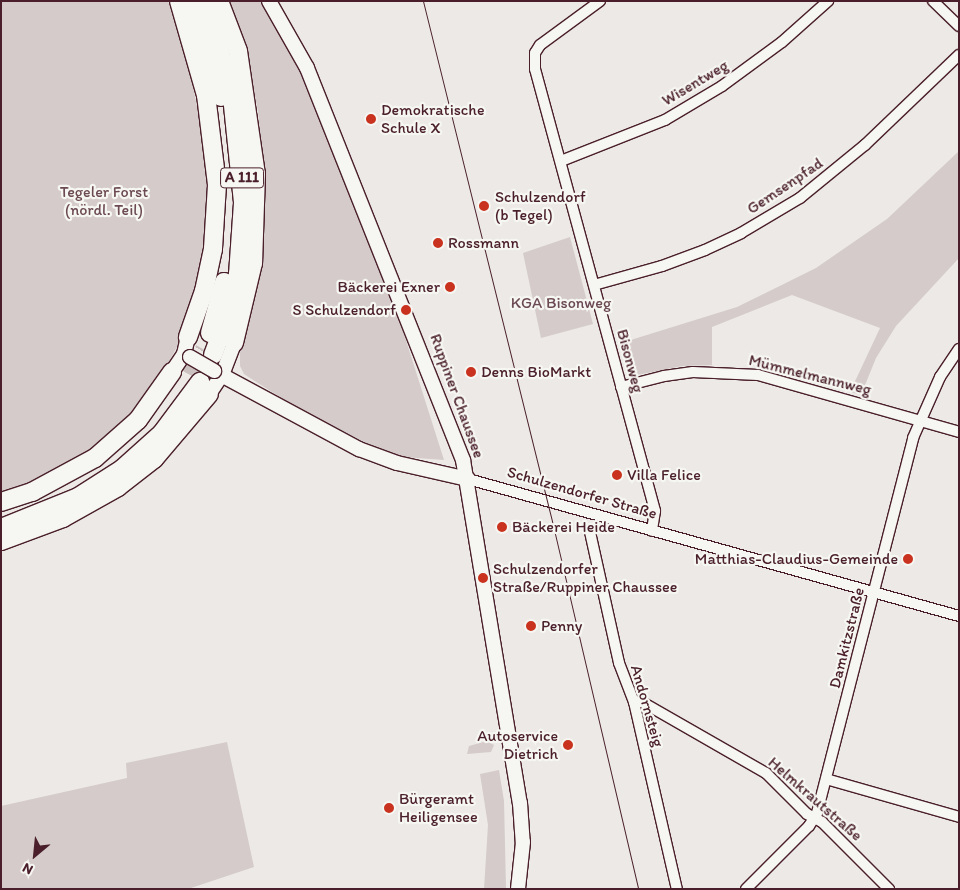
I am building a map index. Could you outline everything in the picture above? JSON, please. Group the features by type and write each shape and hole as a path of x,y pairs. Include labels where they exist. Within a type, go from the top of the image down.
{"highway":[{"path":"179,1 206,95 217,185 216,227 210,265 202,357"},
{"name":"A 111","path":"193,1 220,94 231,169 230,239 226,273 202,357"},
{"name":"A 111","path":"202,357 230,310 238,274 243,203 234,105 224,57 206,1"},
{"path":"219,1 238,51 256,174 253,263 234,343"},
{"path":"1,502 32,492 95,458 138,420 172,372"},
{"path":"1,515 75,486 113,464 159,418 200,383"},
{"path":"1,528 78,498 122,469 162,433 200,383"},
{"path":"1,540 63,518 118,488 160,453 200,383"}],"main road":[{"name":"Ruppiner Chaussee","path":"269,1 307,68 448,415 468,479 520,803 523,842 518,889"},
{"path":"172,372 234,343"},
{"path":"200,383 202,357"},
{"name":"Schulzendorfer Straße","path":"202,357 359,448 397,462 468,479"}],"street":[{"name":"Bisonweg","path":"600,1 540,45 535,54 535,68 655,511 652,531"},
{"name":"Wisentweg","path":"560,161 656,123 722,86 782,42 828,1"},
{"path":"933,1 959,26"},
{"name":"Gemsenpfad","path":"594,285 662,266 704,250 800,198 865,145 959,54"},
{"name":"Damkitzstraße","path":"746,889 814,818 826,779 920,420 940,377 959,349"},
{"name":"Mümmelmannweg","path":"621,387 664,376 741,372 777,379 959,432"},
{"name":"Schulzendorfer Straße","path":"468,479 959,616"},
{"name":"Andornsteig","path":"590,532 619,663 634,702 677,889"},
{"name":"Helmkrautstraße","path":"634,702 642,702 766,773 814,818 822,822 889,889"},
{"path":"826,779 959,818"}],"green space":[{"name":"Tegeler Forst (nördl. Teil)","path":"1,1 168,1 187,58 205,145 209,197 206,246 197,294 177,347 154,388 134,415 92,452 48,477 1,492"},
{"path":"225,1 262,1 292,49 403,331 444,460 404,457 382,451 291,404 244,374 240,366 240,348 261,262 263,164 258,111 250,72"},
{"path":"959,151 959,258 896,326 876,358 861,395 850,392 880,328 792,295 712,327 712,365 682,366 637,375 628,369 621,343 737,307 816,268 887,219"},
{"name":"KGA Bisonweg","path":"570,237 593,324 541,338 523,253"},
{"path":"487,741 494,745 491,752 467,754 469,746"},
{"path":"227,742 254,867 188,889 1,889 1,806 127,778 126,763"},
{"path":"499,770 504,801 506,889 484,889 488,825 480,774"}],"tunnel":[{"path":"190,375 204,350"}],"tram line":[{"path":"423,1 552,521 638,889"}],"place":[{"name":"Demokratische Schule X","path":"371,119"},
{"name":"Schulzendorf (b Tegel)","path":"484,206"},
{"name":"Rossmann","path":"438,243"},
{"name":"Bäckerei Exner","path":"450,287"},
{"name":"S Schulzendorf","path":"406,310"},
{"name":"Denns BioMarkt","path":"471,372"},
{"name":"Villa Felice","path":"617,475"},
{"name":"Bäckerei Heide","path":"502,527"},
{"name":"Matthias-Claudius-Gemeinde","path":"908,559"},
{"name":"Schulzendorfer Straße/Ruppiner Chaussee","path":"483,578"},
{"name":"Penny","path":"531,626"},
{"name":"Autoservice Dietrich","path":"568,745"},
{"name":"Bürgeramt Heiligensee","path":"389,808"}]}
